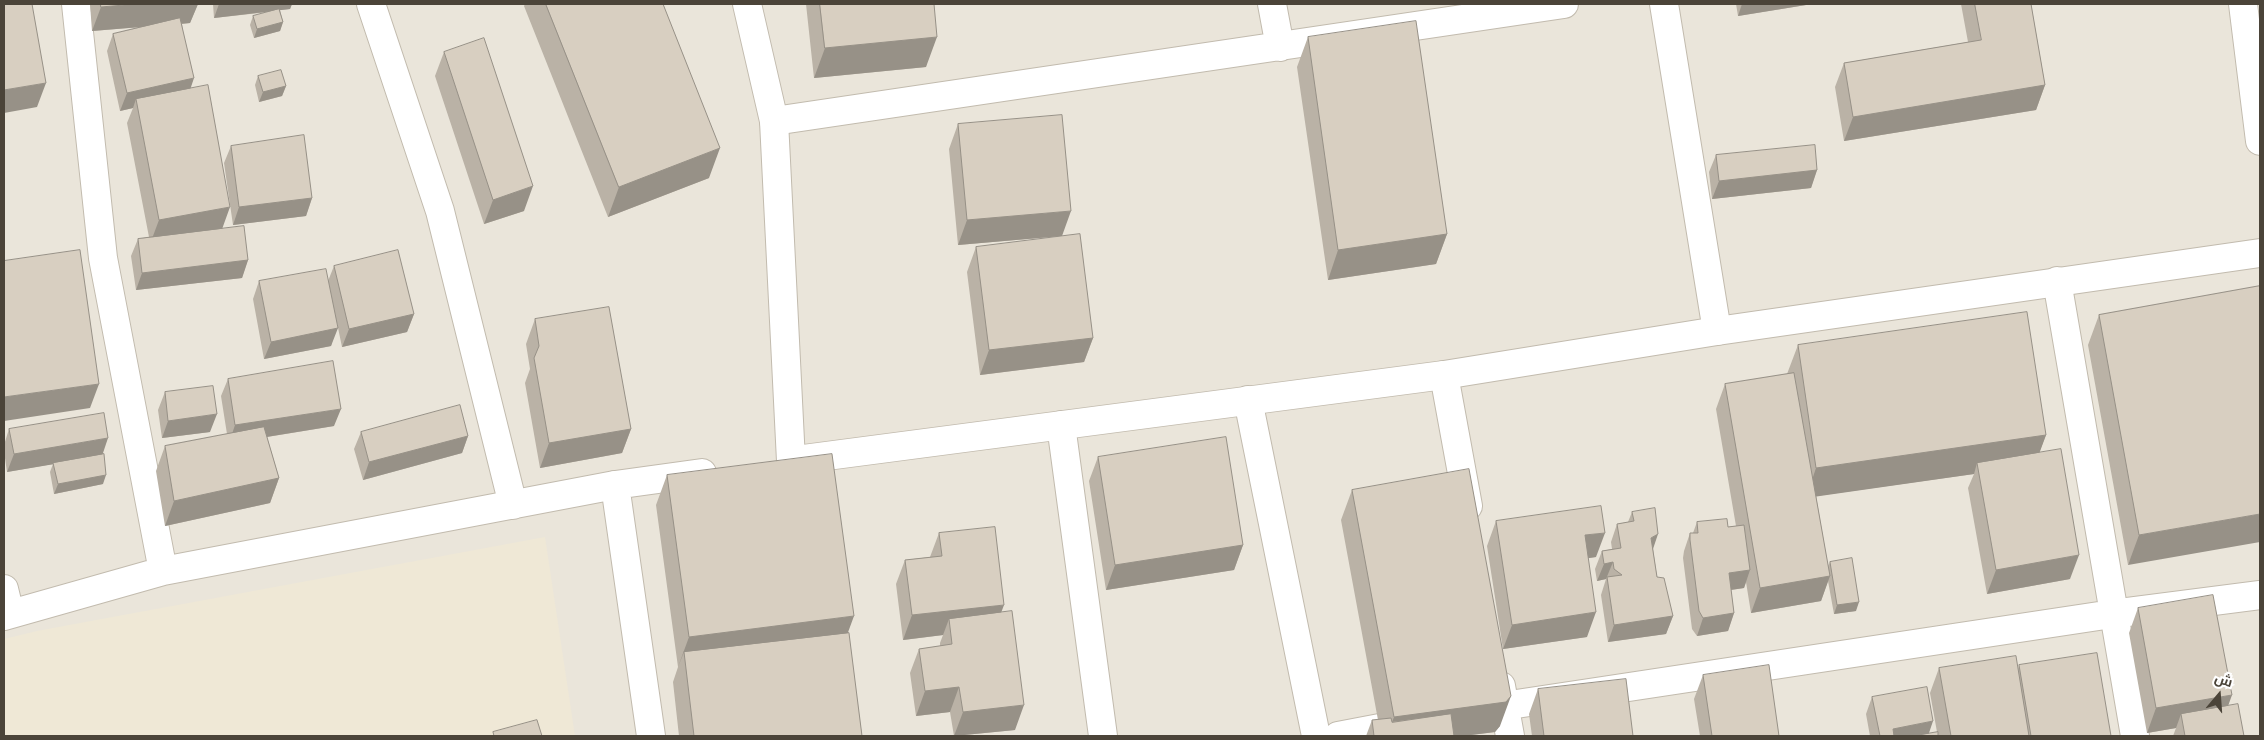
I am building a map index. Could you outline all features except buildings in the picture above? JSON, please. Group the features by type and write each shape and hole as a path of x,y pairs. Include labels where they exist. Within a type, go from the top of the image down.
{"street":[{"path":"76,4 93,260 163,571"},
{"path":"371,4 440,211 513,505"},
{"path":"747,4 774,121 791,461"},
{"path":"1272,4 1280,47"},
{"path":"774,121 1564,4"},
{"path":"1664,4 1717,331"},
{"path":"2243,4 2260,141"},
{"path":"762,465 1444,375 1717,331 2058,281 2260,254"},
{"path":"2058,281 2112,614 2134,736"},
{"path":"1444,375 1473,530"},
{"path":"1248,400 1316,736"},
{"path":"1061,425 1103,736"},
{"path":"6,606 163,571 615,486 722,470"},
{"path":"615,486 651,736"},
{"path":"1338,736 1505,705 2112,614 2260,595"},
{"path":"1498,666 1510,736"}],"shaded area":[{"path":"4,4 2260,4 2260,736 4,736"},
{"path":"545,537 575,736 4,736 4,639 37,631"}]}
